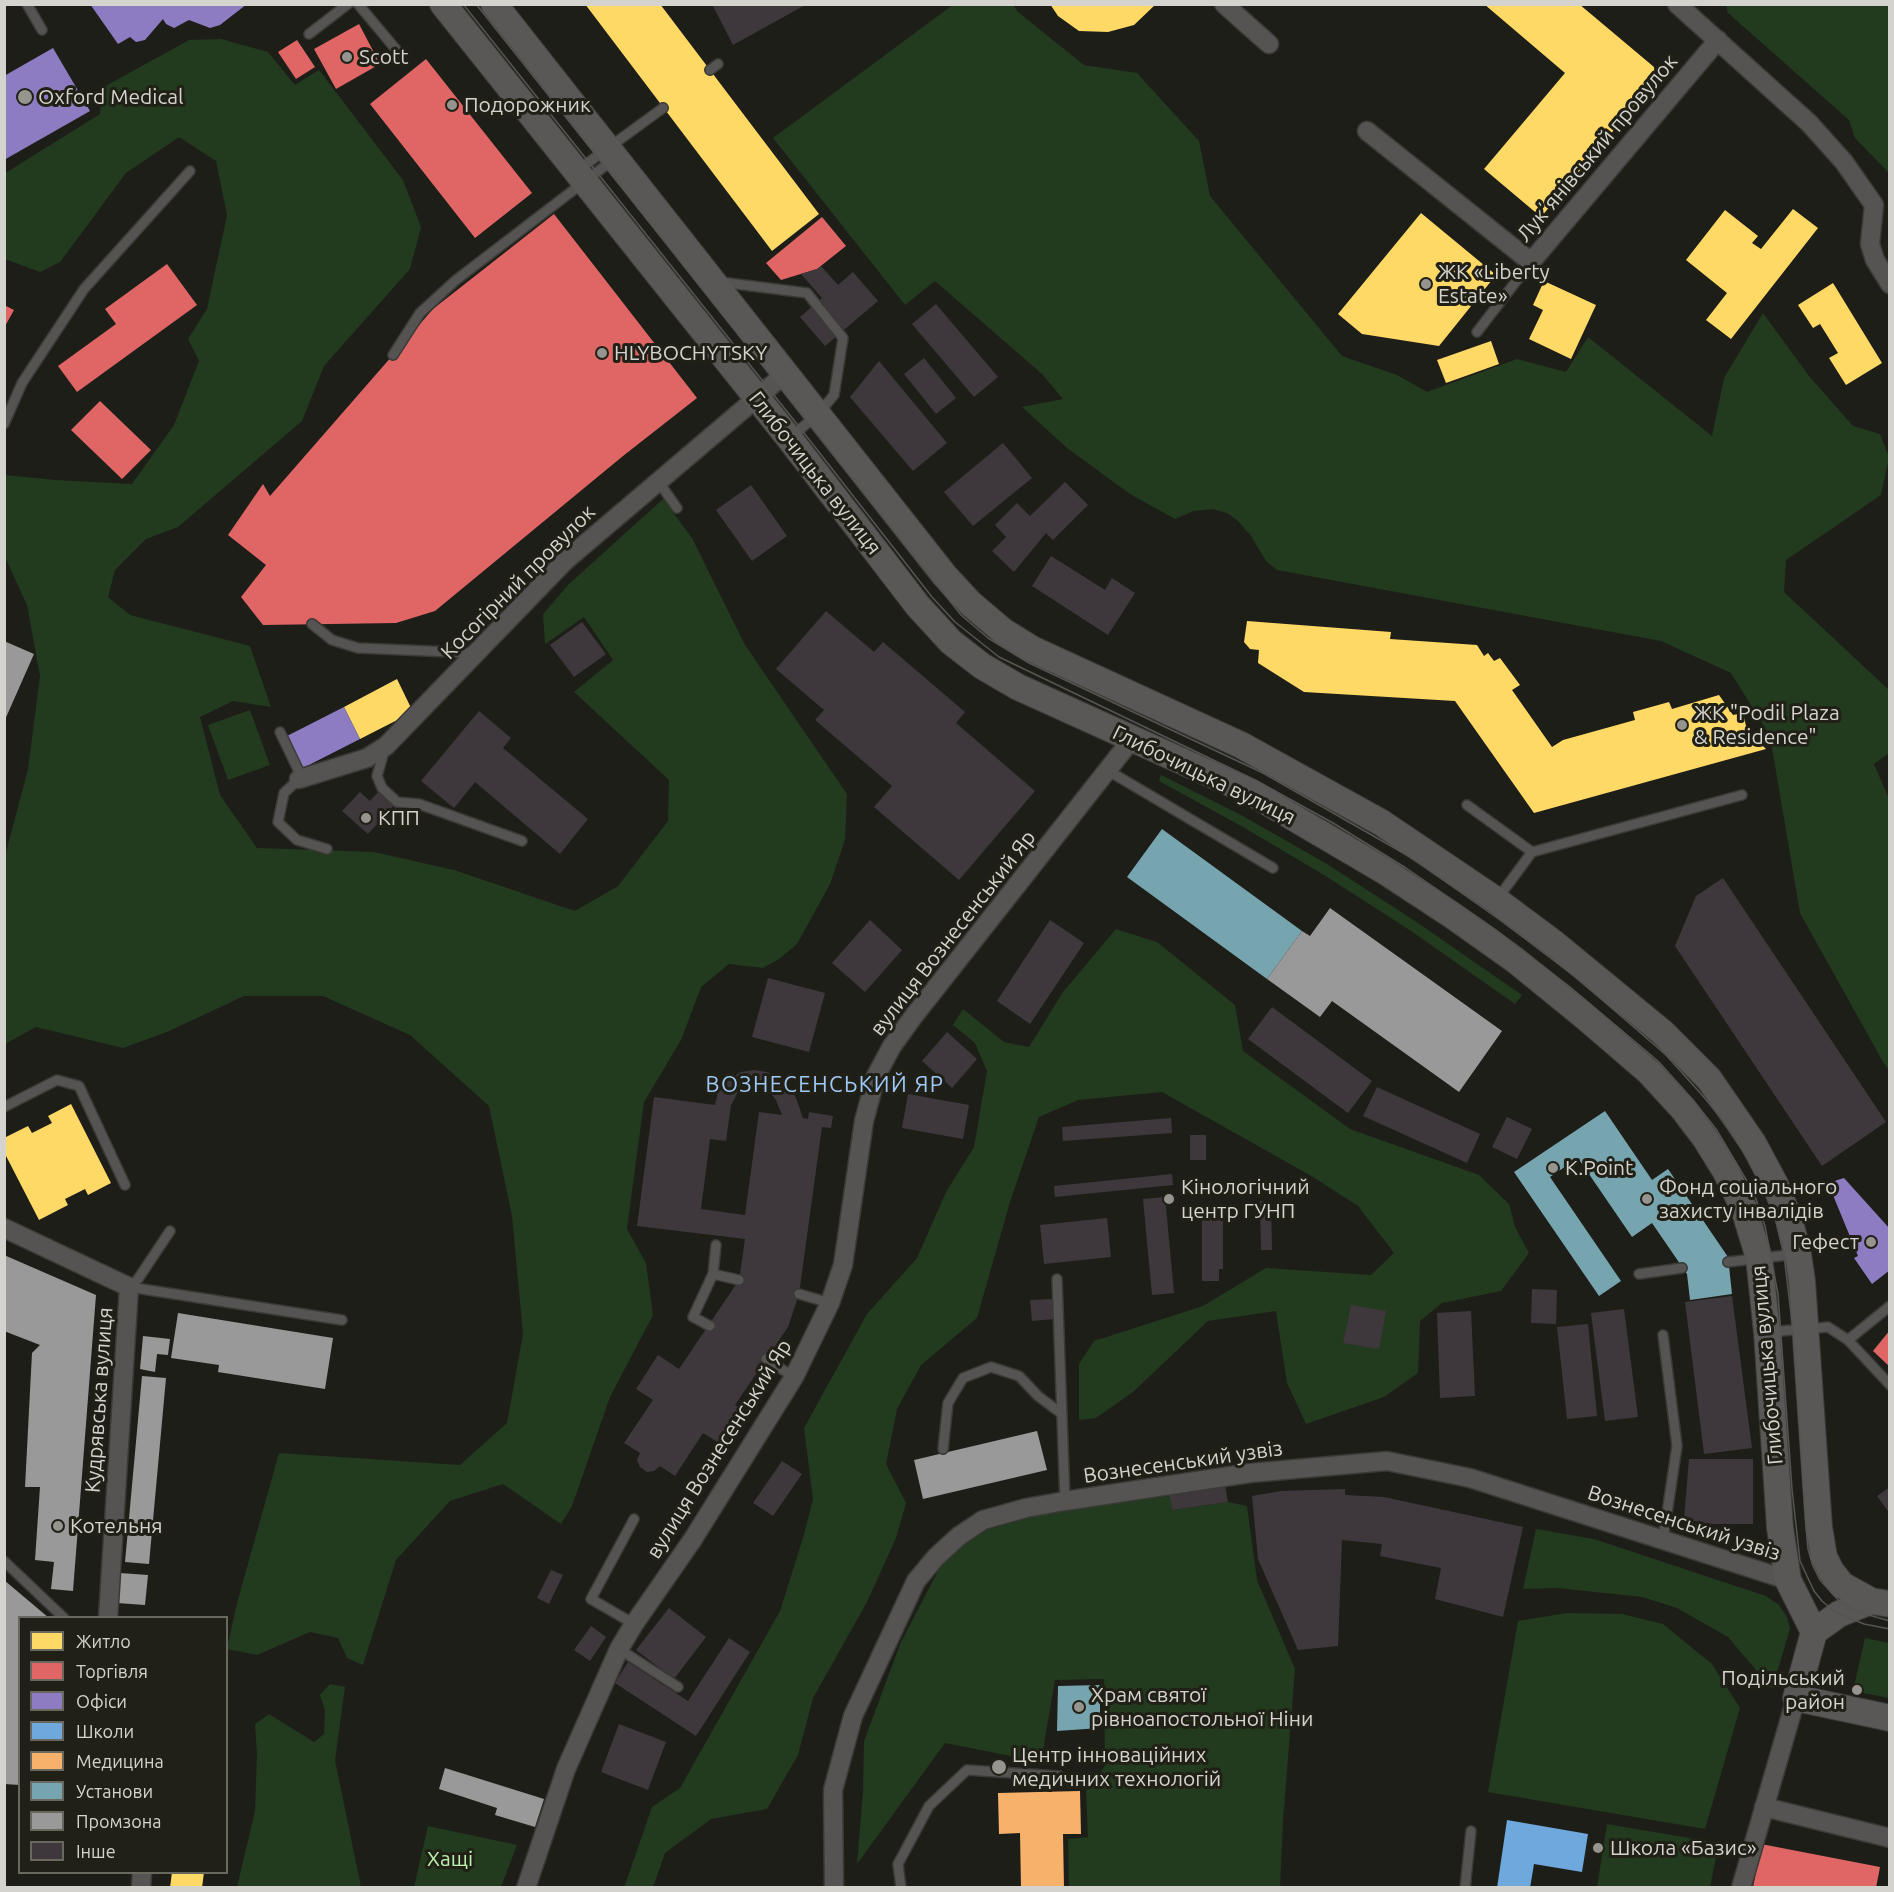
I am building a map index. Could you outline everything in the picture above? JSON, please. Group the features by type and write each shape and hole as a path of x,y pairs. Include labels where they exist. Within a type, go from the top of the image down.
{"main road":[{"name":"Глибочицька вулиця","path":"442,4 757,397 918,606 951,642 981,666 1018,687 1250,792 1386,872 1515,960 1649,1072 1683,1109 1705,1138 1726,1172 1744,1209 1759,1258 1767,1333 1780,1528 1788,1580 1814,1632"},
{"name":"Глибочицька вулиця","path":"494,4 945,576 972,604 1003,631 1032,649 1240,745 1382,823 1496,900 1555,944 1662,1032 1709,1080 1753,1143 1775,1184 1789,1218 1798,1254 1802,1281 1819,1527 1824,1557 1842,1585 1880,1602"},
{"path":"1880,1602 1844,1611 1814,1632 1796,1698 1890,1718"}],"street":[{"path":"1224,4 1269,44"},
{"path":"1677,4 1809,123 1845,162 1882,209 1870,244 1875,260 1890,284"},
{"name":"Лукʼянівський провулок","path":"1367,131 1531,262 1718,40"},
{"name":"Косогірний провулок","path":"300,778 367,758 386,746 565,561 786,373"},
{"name":"вулиця Вознесенський Яр","path":"526,1887 566,1768 619,1649 693,1539 794,1377 830,1303 843,1265 864,1121 876,1076 892,1046 913,1017 1132,739"},
{"name":"Кудрявська вулиця","path":"4,1228 129,1287 108,1616"},
{"name":"Вознесенський узвіз","path":"834,1887 833,1790 853,1716 916,1581 936,1557 959,1536 983,1520 1026,1508 1065,1501 1251,1473 1387,1461 1470,1478 1788,1580"},
{"path":"1742,1887 1796,1698"},
{"path":"1764,1807 1890,1838"}],"lane":[{"path":"27,4 42,30"},
{"path":"309,34 348,4"},
{"path":"358,4 399,53"},
{"path":"393,355 420,313 456,280 612,153 663,108"},
{"path":"580,177 612,153"},
{"path":"4,424 22,384 84,289 190,171"},
{"path":"1477,332 1531,262"},
{"path":"713,281 807,294 843,338 834,395 818,414 789,438"},
{"path":"658,481 677,508"},
{"path":"312,624 332,640 358,648 477,653"},
{"path":"280,732 300,778 284,793 278,822 297,840 327,849"},
{"path":"386,746 377,776 382,788 397,802 419,804 522,841"},
{"path":"1107,770 1273,868"},
{"path":"1496,900 1532,852 1742,795"},
{"path":"1467,805 1532,852"},
{"path":"4,1107 57,1080 79,1086 125,1185"},
{"path":"129,1287 138,1279 170,1231"},
{"path":"710,1326 693,1317 713,1274 716,1245"},
{"path":"1728,1262 1798,1254"},
{"path":"1639,1274 1682,1268"},
{"path":"713,1274 739,1280"},
{"path":"1058,1279 1065,1501"},
{"path":"129,1287 342,1320"},
{"path":"799,1294 830,1303"},
{"path":"1848,1340 1890,1306"},
{"path":"1767,1333 1828,1327 1848,1340 1890,1385"},
{"path":"1663,1335 1677,1446 1663,1540"},
{"path":"766,1359 794,1377"},
{"path":"943,1449 948,1403 963,1378 991,1367 1019,1376 1038,1396 1062,1414"},
{"path":"633,1518 591,1599 634,1624"},
{"path":"4,1561 63,1616"},
{"path":"619,1649 678,1687"},
{"path":"901,1887 898,1864 929,1806 967,1770 1059,1776"},
{"path":"1466,1887 1471,1831"}],"green space":[{"path":"954,4 1013,5 1018,12 1084,65 1137,73 1199,141 1210,196 1342,356 1397,375 1427,392 1517,359 1566,372 1588,337 1712,436 1724,378 1763,313 1809,376 1853,426 1880,434 1889,457 1881,495 1786,560 1784,592 1889,690 1889,753 1874,764 1890,801 1889,1070 1800,913 1770,736 1731,673 1661,641 1277,570 1266,561 1251,536 1238,521 1227,513 1212,509 1194,511 1175,519 1130,494 1067,448 1022,407 1063,399 1042,374 935,281 905,305 773,138"},
{"path":"1726,5 1889,5 1889,173 1855,138 1849,120 1728,13"},
{"path":"221,39 268,52 295,85 319,70 403,180 421,227 410,269 324,366 302,421 178,527 146,539 115,570 108,597 130,615 250,646 271,707 233,701 200,717 220,795 257,848 374,852 454,870 575,911 618,886 668,821 669,780 574,692 613,660 584,617 545,644 543,614 569,584 663,499 692,538 745,645 847,794 845,840 830,884 797,944 779,959 763,968 729,964 701,987 681,1040 644,1102 627,1229 646,1263 653,1315 610,1397 572,1506 561,1524 503,1484 450,1501 396,1560 363,1665 347,1658 338,1638 310,1632 257,1655 228,1649 228,1644 237,1603 279,1453 460,1465 507,1423 523,1334 512,1216 489,1106 410,1035 323,996 244,996 167,1032 123,1048 36,1027 5,1044 5,856 28,769 40,676 27,605 5,557 6,475 132,484 174,425 199,361 188,339 207,309 227,215 216,161 179,137 126,173 60,262 40,272 5,259 5,171 7,172 100,114 102,88 189,40"},
{"path":"250,710 270,765 228,780 208,725"},
{"path":"1161,775 1241,815 1327,864 1522,995 1515,1004 1411,931 1324,875 1159,781"},
{"path":"1116,929 1157,942 1235,1005 1243,1051 1350,1129 1479,1175 1509,1204 1515,1227 1529,1253 1501,1291 1442,1303 1420,1321 1418,1373 1384,1397 1306,1424 1287,1383 1276,1311 1208,1321 1133,1392 1096,1418 1079,1420 1079,1364 1094,1341 1203,1306 1266,1268 1371,1275 1394,1253 1358,1206 1313,1177 1162,1092 1078,1100 1039,1117 1010,1202 977,1318 921,1365 897,1409 886,1464 906,1503 896,1538 867,1602 813,1698 798,1755 767,1809 711,1819 665,1853 653,1887 624,1888 652,1807 680,1788 780,1611 813,1499 804,1428 867,1314 917,1258 946,1192 974,1147 987,1071 975,1043 953,1025 963,1009 1004,1042 1029,1047 1063,992"},
{"path":"1170,1496 1172,1510 1228,1502 1247,1506 1257,1580 1295,1669 1280,1887 1069,1887 1068,1839 1088,1837 1086,1791 1105,1766 1104,1679 1055,1680 1041,1762 945,1743 857,1864 863,1792 864,1741 901,1642 939,1569 962,1545 989,1529 1048,1512"},
{"path":"1536,1529 1594,1539 1766,1596 1779,1605 1787,1617 1790,1629 1772,1689 1728,1637 1677,1608 1642,1597 1557,1588 1523,1589"},
{"path":"1567,1613 1622,1614 1663,1624 1712,1664 1740,1708 1705,1829 1488,1792 1518,1621"},
{"path":"1865,1638 1889,1643 1889,1698 1853,1691"},
{"path":"330,1684 345,1687 335,1760 361,1887 237,1887 255,1811 257,1754 255,1724 269,1714 314,1742 324,1734 325,1710 320,1695"},
{"path":"1607,1824 1719,1843 1710,1887 1597,1887"},
{"name":"Хащі","path":"428,1826 517,1845 501,1887 414,1887"}],"building: Житло":[{"path":"585,4 660,4 819,214 772,251"},
{"path":"1050,4 1156,4 1134,25 1108,32 1079,31 1058,16"},
{"path":"1484,4 1579,4 1654,67 1655,81 1541,217 1484,169 1565,73"},
{"path":"1793,209 1818,228 1731,339 1706,320 1727,293 1686,260 1725,210 1758,236 1752,243 1761,249"},
{"name":"ЖК «Liberty Estate»","path":"1421,213 1496,275 1439,346 1362,334 1338,314"},
{"path":"1544,281 1596,305 1571,359 1529,339 1543,310 1533,305"},
{"path":"1833,283 1882,363 1846,385 1829,358 1838,353 1820,324 1813,328 1798,305"},
{"path":"1491,341 1499,364 1446,383 1437,360"},
{"name":"ЖК \"Podil Plaza & Residence\"","path":"1247,621 1391,632 1390,639 1477,645 1484,656 1488,653 1494,661 1500,658 1520,685 1512,690 1552,747 1563,740 1635,720 1633,712 1669,702 1672,709 1719,695 1733,715 1743,713 1747,730 1766,749 1534,813 1455,701 1304,692 1258,663 1259,650 1250,649 1244,642"},
{"path":"397,679 413,712 360,739 344,707"},
{"path":"71,1104 111,1183 88,1195 85,1189 65,1199 68,1205 39,1220 4,1152 4,1138 28,1126 32,1133 52,1123 48,1116"},
{"path":"172,1874 204,1874 202,1888 170,1888"}],"building: Торгівля":[{"name":"Scott","path":"359,24 380,64 336,89 314,49"},
{"path":"297,40 315,67 296,79 278,52"},
{"path":"426,59 532,193 475,238 370,104"},
{"path":"554,214 697,398 435,611 396,623 263,625 241,597 266,565 228,535 263,484 270,496 433,309"},
{"path":"822,217 846,246 817,269 781,280 766,263"},
{"path":"167,264 197,305 77,392 58,366 116,324 105,309"},
{"path":"4,305 14,310 4,328"},
{"path":"100,401 151,450 122,479 71,430"},
{"path":"1890,1330 1890,1367 1873,1351"},
{"path":"1761,1844 1880,1867 1876,1888 1753,1888"}],"building: Офіси":[{"path":"90,4 247,4 220,25 210,28 189,20 174,28 166,24 163,19 145,40 136,42 130,37 118,44"},
{"path":"53,48 90,111 4,160 4,76"},
{"path":"344,707 360,739 301,769 285,737"},
{"name":"Гефест","path":"1844,1178 1890,1229 1890,1270 1872,1284 1854,1258 1858,1256 1828,1183"}],"building: Школи":[{"path":"1507,1820 1588,1834 1582,1872 1534,1864 1530,1888 1497,1888"}],"building: Медицина":[{"path":"1080,1791 1081,1834 1063,1834 1064,1888 1021,1888 1020,1833 999,1834 998,1793"}],"building: Установи":[{"path":"1162,829 1302,931 1267,979 1127,877"},
{"name":"Фонд соціального захисту інвалідів","path":"1605,1111 1652,1180 1668,1169 1728,1257 1732,1294 1690,1300 1687,1274 1652,1223 1632,1237 1578,1158 1550,1177 1621,1281 1599,1296 1514,1172"},
{"name":"Храм святої рівноапостольної Ніни","path":"1100,1685 1100,1728 1057,1731 1058,1686"}],"building: Промзона":[{"path":"4,641 34,654 4,722"},
{"path":"1330,908 1502,1031 1459,1092 1332,1001 1320,1017 1267,979 1302,931 1310,936"},
{"path":"4,1255 96,1295 73,1591 51,1589 54,1562 35,1560 40,1487 25,1487 32,1353 40,1345 4,1331"},
{"path":"178,1313 333,1338 325,1389 218,1372 219,1365 171,1358"},
{"path":"143,1336 170,1339 168,1355 157,1354 155,1372 140,1369"},
{"path":"142,1376 166,1378 149,1564 125,1562"},
{"path":"1037,1431 1047,1470 923,1499 914,1460"},
{"path":"120,1573 148,1575 145,1605 117,1603"},
{"path":"4,1580 47,1616 18,1616 18,1785 4,1784"},
{"path":"445,1768 544,1799 535,1827 495,1815 497,1808 439,1789"}],"building: Інше":[{"path":"712,4 807,4 733,45"},
{"path":"821,266 838,285 853,272 878,301 825,346 800,317 822,298 801,274"},
{"path":"936,304 998,377 974,397 912,324"},
{"path":"924,358 956,398 936,414 904,374"},
{"path":"879,361 947,443 913,471 850,397"},
{"path":"1003,443 1032,478 973,526 944,492"},
{"path":"1065,482 1088,505 1053,540 1046,533 1014,572 992,551 1006,537 995,525 1017,503 1030,516"},
{"path":"751,485 787,536 752,561 716,510"},
{"path":"1051,556 1105,590 1112,578 1135,593 1108,635 1032,586"},
{"path":"826,611 874,652 883,642 965,712 956,723 1035,791 959,880 874,807 892,786 815,720 824,710 776,669"},
{"path":"582,622 606,654 574,677 550,645"},
{"path":"479,711 511,738 503,748 588,819 560,854 475,782 454,808 421,781"},
{"name":"КПП","path":"379,791 394,805 368,834 342,811 360,792 370,801"},
{"path":"1723,878 1886,1122 1822,1166 1675,946 1696,896"},
{"path":"870,920 902,950 865,992 832,963"},
{"path":"1050,920 1084,943 1030,1024 997,1001"},
{"path":"768,978 825,993 809,1052 752,1037"},
{"path":"1272,1007 1372,1081 1348,1113 1248,1039"},
{"path":"947,1032 977,1059 952,1088 922,1061"},
{"path":"754,1070 767,1072 780,1078 790,1087 803,1118 808,1119 809,1112 833,1116 831,1128 822,1127 799,1294 788,1327 735,1405 744,1411 722,1445 703,1433 675,1476 660,1466 654,1471 647,1472 640,1467 637,1460 640,1453 624,1443 653,1400 636,1389 658,1355 679,1369 739,1280 745,1239 637,1226 654,1097 715,1105 719,1088 741,1072","holes":["752,1085 766,1088 776,1100 782,1115 759,1112 745,1215 701,1209 710,1139 726,1141 731,1105 738,1092"]},
{"path":"1377,1087 1480,1134 1467,1163 1363,1116"},
{"path":"908,1094 969,1105 963,1139 902,1128"},
{"path":"1507,1117 1532,1129 1517,1159 1492,1147"},
{"path":"1171,1118 1172,1133 1063,1141 1062,1127"},
{"path":"1190,1135 1206,1135 1206,1160 1190,1160"},
{"path":"1172,1174 1173,1185 1055,1197 1054,1186"},
{"path":"1165,1197 1174,1293 1152,1295 1143,1199"},
{"path":"1260,1201 1271,1201 1272,1250 1261,1250"},
{"path":"1202,1209 1223,1209 1223,1269 1219,1269 1219,1281 1202,1281"},
{"path":"1107,1218 1111,1257 1044,1264 1040,1225"},
{"path":"1532,1289 1557,1290 1556,1324 1531,1323"},
{"path":"1732,1296 1752,1448 1704,1454 1685,1302"},
{"path":"1052,1299 1054,1319 1032,1321 1030,1300"},
{"path":"1351,1305 1386,1311 1379,1349 1343,1343"},
{"path":"1624,1309 1638,1417 1605,1421 1591,1313"},
{"path":"1471,1311 1475,1396 1440,1398 1437,1313"},
{"path":"1588,1324 1597,1416 1567,1419 1557,1327"},
{"path":"1689,1459 1753,1459 1753,1524 1712,1524 1684,1519"},
{"path":"782,1461 802,1474 773,1516 753,1503"},
{"path":"1225,1485 1228,1502 1172,1510 1169,1492"},
{"path":"1890,1487 1890,1514 1877,1496"},
{"path":"1345,1489 1345,1495 1384,1497 1523,1527 1503,1617 1435,1599 1441,1568 1380,1556 1382,1544 1342,1540 1338,1646 1298,1650 1258,1559 1252,1496 1281,1491"},
{"path":"551,1570 563,1575 549,1604 537,1598"},
{"path":"669,1608 706,1637 674,1679 636,1650"},
{"path":"591,1626 606,1637 590,1661 574,1650"},
{"path":"729,1638 750,1652 696,1736 615,1683 628,1662 688,1701"},
{"path":"619,1724 666,1742 648,1790 601,1772"}],"tram line":[{"path":"463,4 932,597 955,622 999,657 1257,781 1333,823 1406,868 1496,930 1570,987 1658,1061 1693,1100 1716,1129 1754,1193 1765,1226 1778,1294 1792,1489 1800,1561 1814,1591 1835,1612 1864,1624 1890,1629"},
{"path":"476,4 961,615 988,638 1029,663 1263,773 1412,858 1577,978 1666,1055 1702,1095 1726,1124 1766,1195 1776,1222 1784,1255 1793,1330 1808,1549 1813,1566 1820,1580 1841,1603 1858,1612 1890,1621"}],"place":[{"name":"Scott","path":"347,57"},
{"name":"Oxford Medical","path":"25,97"},
{"name":"Подорожник","path":"452,105"},
{"name":"ЖК «Liberty Estate»","path":"1426,284"},
{"name":"HLYBOCHYTSKY","path":"602,353"},
{"name":"ЖК \"Podil Plaza & Residence\"","path":"1682,725"},
{"name":"КПП","path":"366,818"},
{"name":"K.Point","path":"1553,1168"},
{"name":"Кінологічний центр ГУНП","path":"1169,1199"},
{"name":"Фонд соціального захисту інвалідів","path":"1647,1199"},
{"name":"Гефест","path":"1871,1242"},
{"name":"Котельня","path":"58,1526"},
{"name":"Подільський район","path":"1857,1690"},
{"name":"Храм святої рівноапостольної Ніни","path":"1079,1707"},
{"name":"Центр інноваційних медичних технологій","path":"999,1767"},
{"name":"Школа «Базис»","path":"1598,1848"}],"district":[{"name":"ВОЗНЕСЕНСЬКИЙ ЯР","path":"825,1085"}]}
